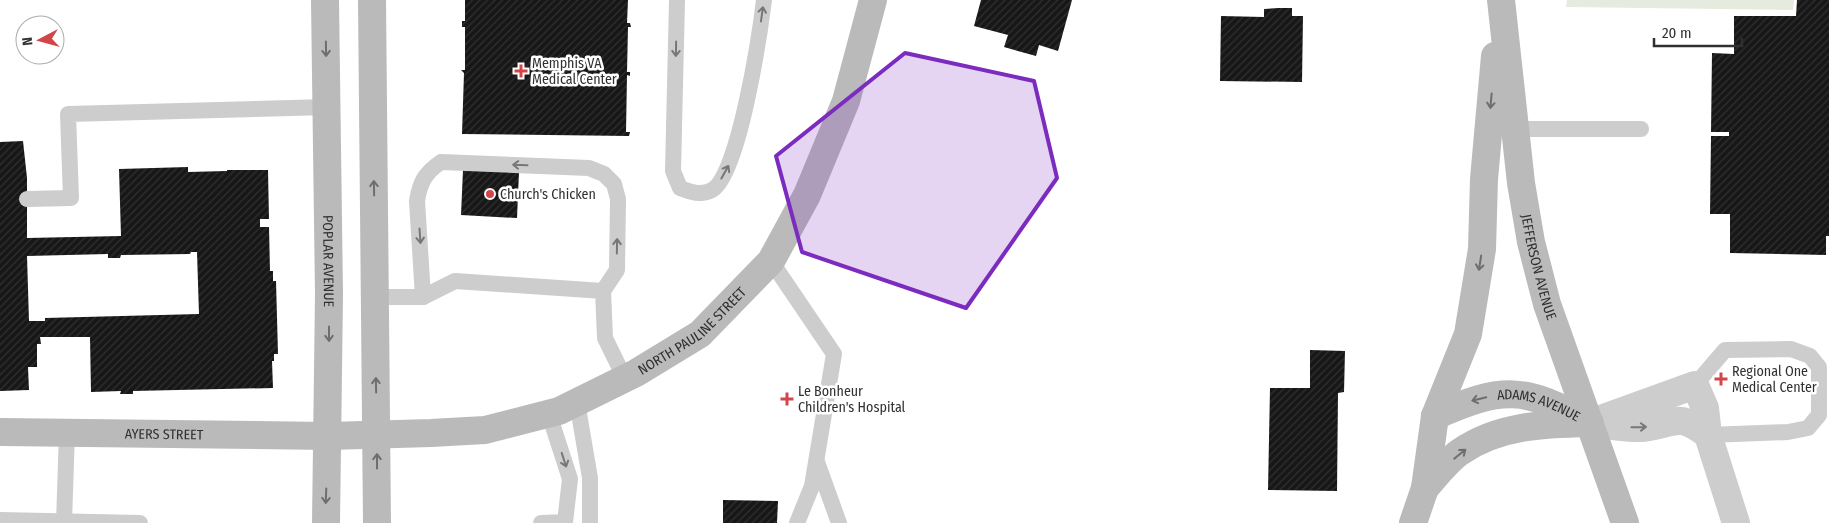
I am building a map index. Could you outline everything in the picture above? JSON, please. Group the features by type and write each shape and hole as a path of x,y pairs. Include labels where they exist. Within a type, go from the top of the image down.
{"main road":[{"name":"POPLAR AVENUE","path":"325,0 329,436 326,523"},
{"path":"372,0 377,434 376,523"},
{"name":"NORTH PAULINE STREET","path":"329,436 485,430 549,414 625,379 700,334 770,261 807,195 846,101 873,0"},
{"path":"1435,416 1468,334 1502,129 1501,0"},
{"name":"JEFFERSON AVENUE","path":"1502,129 1521,182 1531,242 1547,304 1625,523"},
{"name":"ADAMS AVENUE","path":"1412,523 1425,488 1435,416 1467,402 1494,395 1522,394 1559,406 1590,423"},
{"name":"ADAMS AVENUE","path":"1425,488 1459,453 1480,440 1525,426 1590,423"},
{"name":"AYERS STREET","path":"0,432 67,431 329,436"}],"street":[{"path":"1590,423 1695,385 1706,408 1708,435 1736,523"},
{"path":"1590,423 1642,428 1678,419 1693,424 1708,435"}],"lane":[{"path":"677,0 674,171 680,188 697,194 714,190 728,170 753,75 764,0"},
{"path":"27,198 71,198 68,114 327,108"},
{"path":"1502,129 1641,129"},
{"path":"424,297 418,193 419,186 427,171 441,162 589,168 604,174 614,184 618,199 617,270 603,291 605,338 625,379"},
{"path":"770,261 834,354 812,486 797,523"},
{"path":"375,296 424,297 455,281 603,291"},
{"path":"1695,385 1725,350 1791,349 1810,356 1819,367 1818,415 1808,428 1788,432 1708,435"},
{"path":"577,402 590,478 590,523"},
{"path":"542,523 565,523 570,480 549,414"},
{"path":"64,522 67,431"},
{"path":"816,460 839,523"},
{"path":"0,520 140,523"}],"highlighted area":[{"path":"905,53 1034,81 1057,178 966,308 802,252 776,156"}],"shaded area":[{"path":"1567,0 1794,0 1793,10 1566,7"}],"building":[{"name":"Memphis VA Medical Center","path":"465,0 628,0 627,23 630,23 631,27 628,27 627,72 630,72 630,76 627,75 626,132 630,132 629,136 462,134 464,73 461,70 465,70 465,27 462,27 462,21 465,21"},
{"path":"981,0 1072,0 1058,51 1039,45 1036,56 1004,47 1008,35 974,26"},
{"path":"1797,0 1829,0 1829,236 1826,236 1826,255 1730,253 1730,214 1710,214 1711,136 1729,136 1729,132 1711,132 1712,53 1734,54 1734,16 1796,16"},
{"path":"1292,8 1292,16 1303,16 1302,82 1220,81 1221,16 1264,17 1264,9"},
{"path":"23,141 27,178 27,238 121,236 119,169 188,167 188,172 268,170 269,219 260,219 260,227 269,227 270,271 273,271 273,281 276,281 278,354 274,354 274,361 272,361 273,388 133,391 133,394 120,394 121,391 91,392 90,337 40,337 41,344 37,344 37,367 28,367 29,390 0,391 0,142","holes":["191,252 197,252 199,314 45,318 45,321 29,321 27,256 108,254 108,258 120,258 121,255 190,254"]},
{"name":"Church's Chicken","path":"463,170 519,172 517,218 461,215"},
{"path":"1310,350 1345,351 1344,392 1338,393 1337,491 1268,490 1270,388 1310,388"},
{"path":"723,500 778,501 777,523 723,523"}],"place":[{"name":"Memphis VA Medical Center","path":"521,71"},
{"name":"Church's Chicken","path":"490,194"},
{"name":"Regional One Medical Center","path":"1721,379"},
{"name":"Le Bonheur Children's Hospital","path":"787,399"}]}
